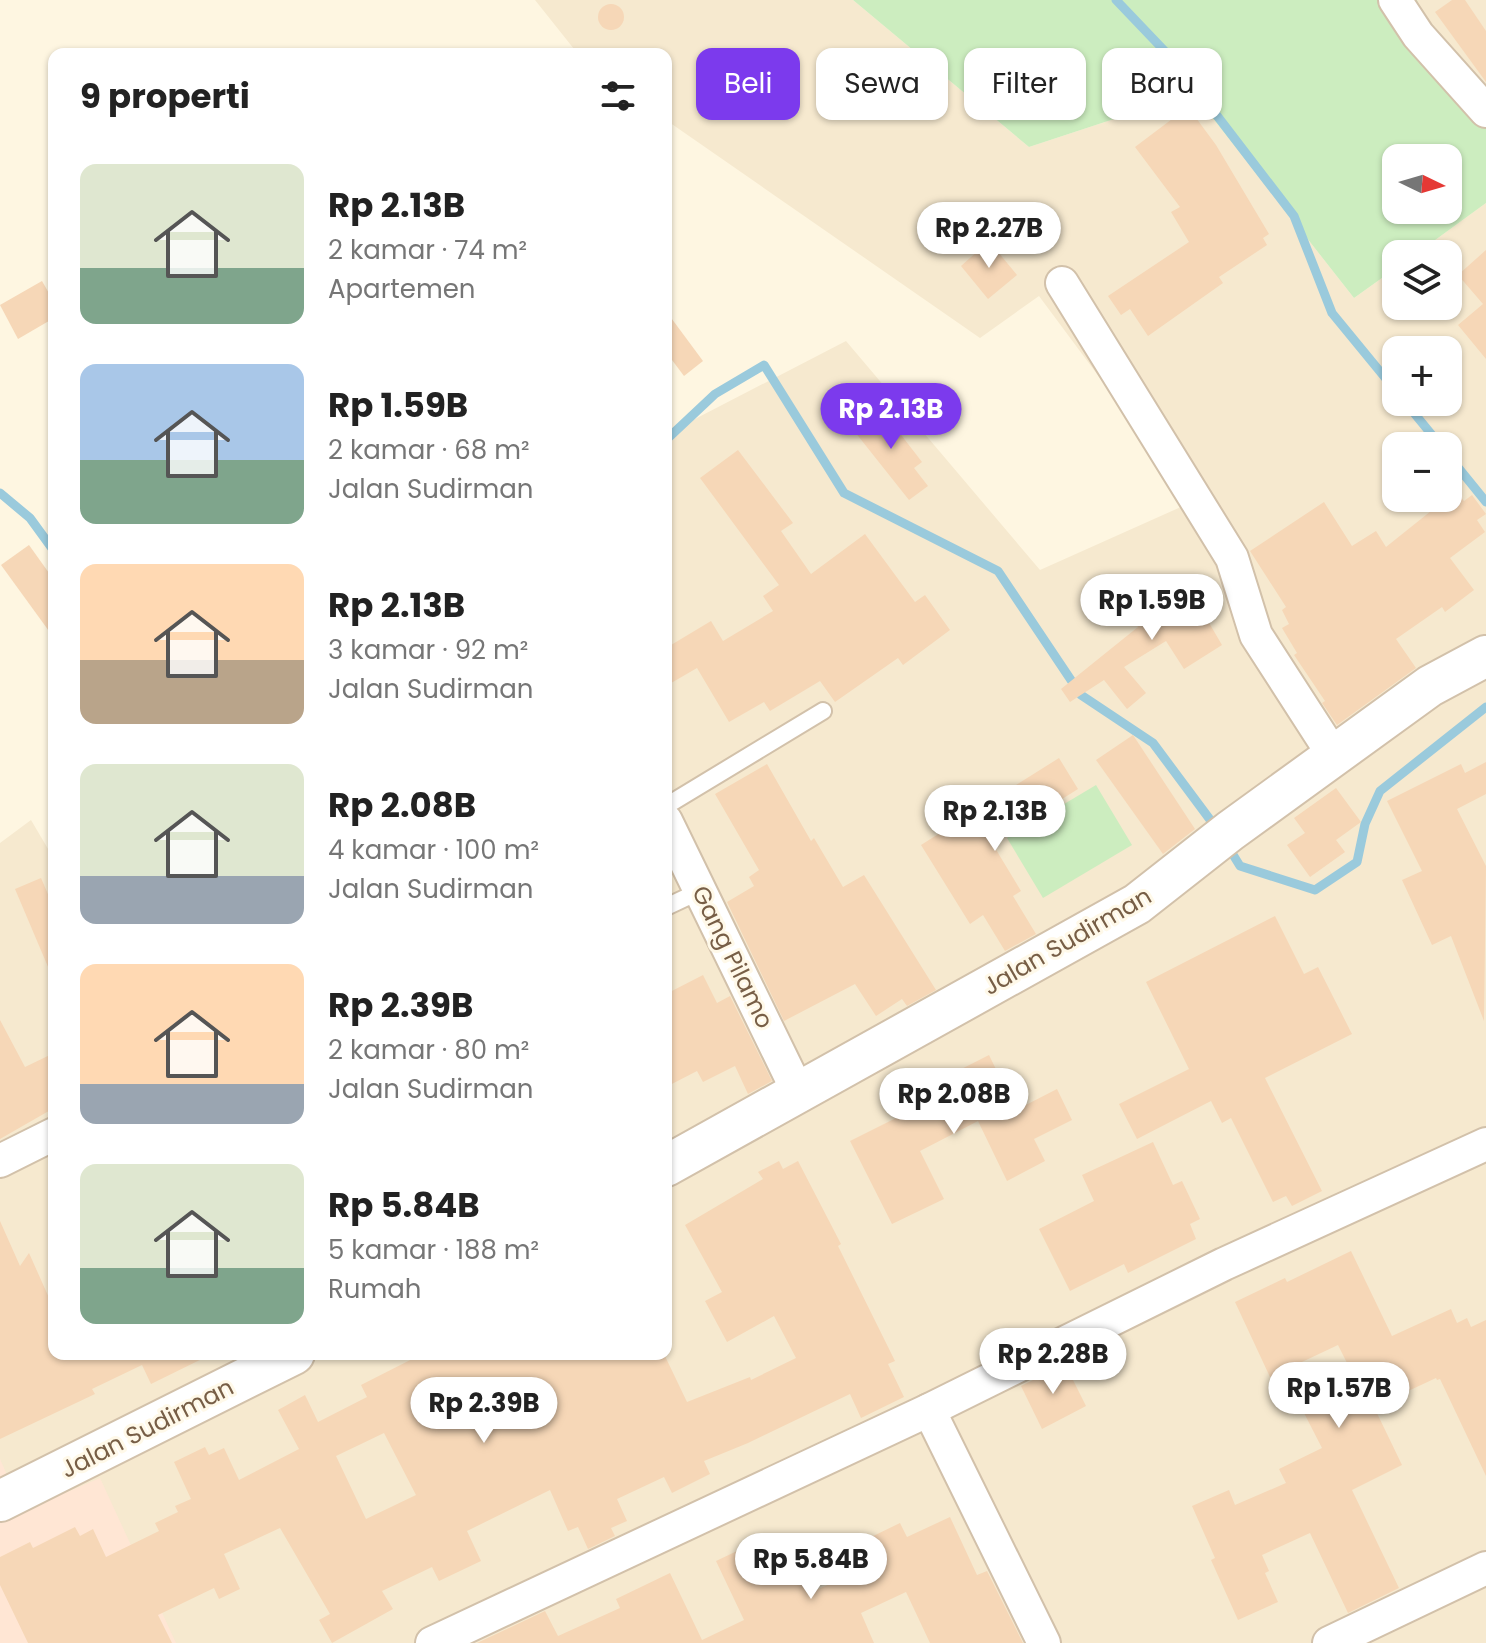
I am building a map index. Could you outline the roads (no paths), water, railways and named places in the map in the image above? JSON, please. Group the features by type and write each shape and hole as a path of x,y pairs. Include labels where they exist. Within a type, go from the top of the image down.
{"street":[{"path":"1395,0 1418,35 1486,111"},
{"path":"1062,283 1232,558 1256,635 1334,756"},
{"name":"Jalan Sudirman","path":"672,1163 1137,904 1220,839 1430,686 1486,656"},
{"name":"Gang Pilamo","path":"672,833 799,1094"},
{"path":"0,1161 48,1137"},
{"path":"432,1643 929,1410 1224,1264 1486,1144"},
{"name":"Jalan Sudirman","path":"0,1501 282,1360"},
{"path":"929,1410 1044,1643"},
{"path":"1329,1643 1486,1568"}],"lane":[{"path":"672,802 823,711"},
{"path":"672,904 700,891"}],"waterway":[{"path":"1116,0 1179,66 1294,216 1332,313 1382,374"},
{"path":"672,434 715,394 764,365 844,493 998,571 1081,695 1153,743 1217,829"},
{"path":"1416,416 1430,432"},
{"path":"1462,472 1486,502"},
{"path":"0,493 30,518 48,543"},
{"path":"1227,845 1240,866 1315,890 1357,862 1365,824 1380,791 1486,707"}]}
